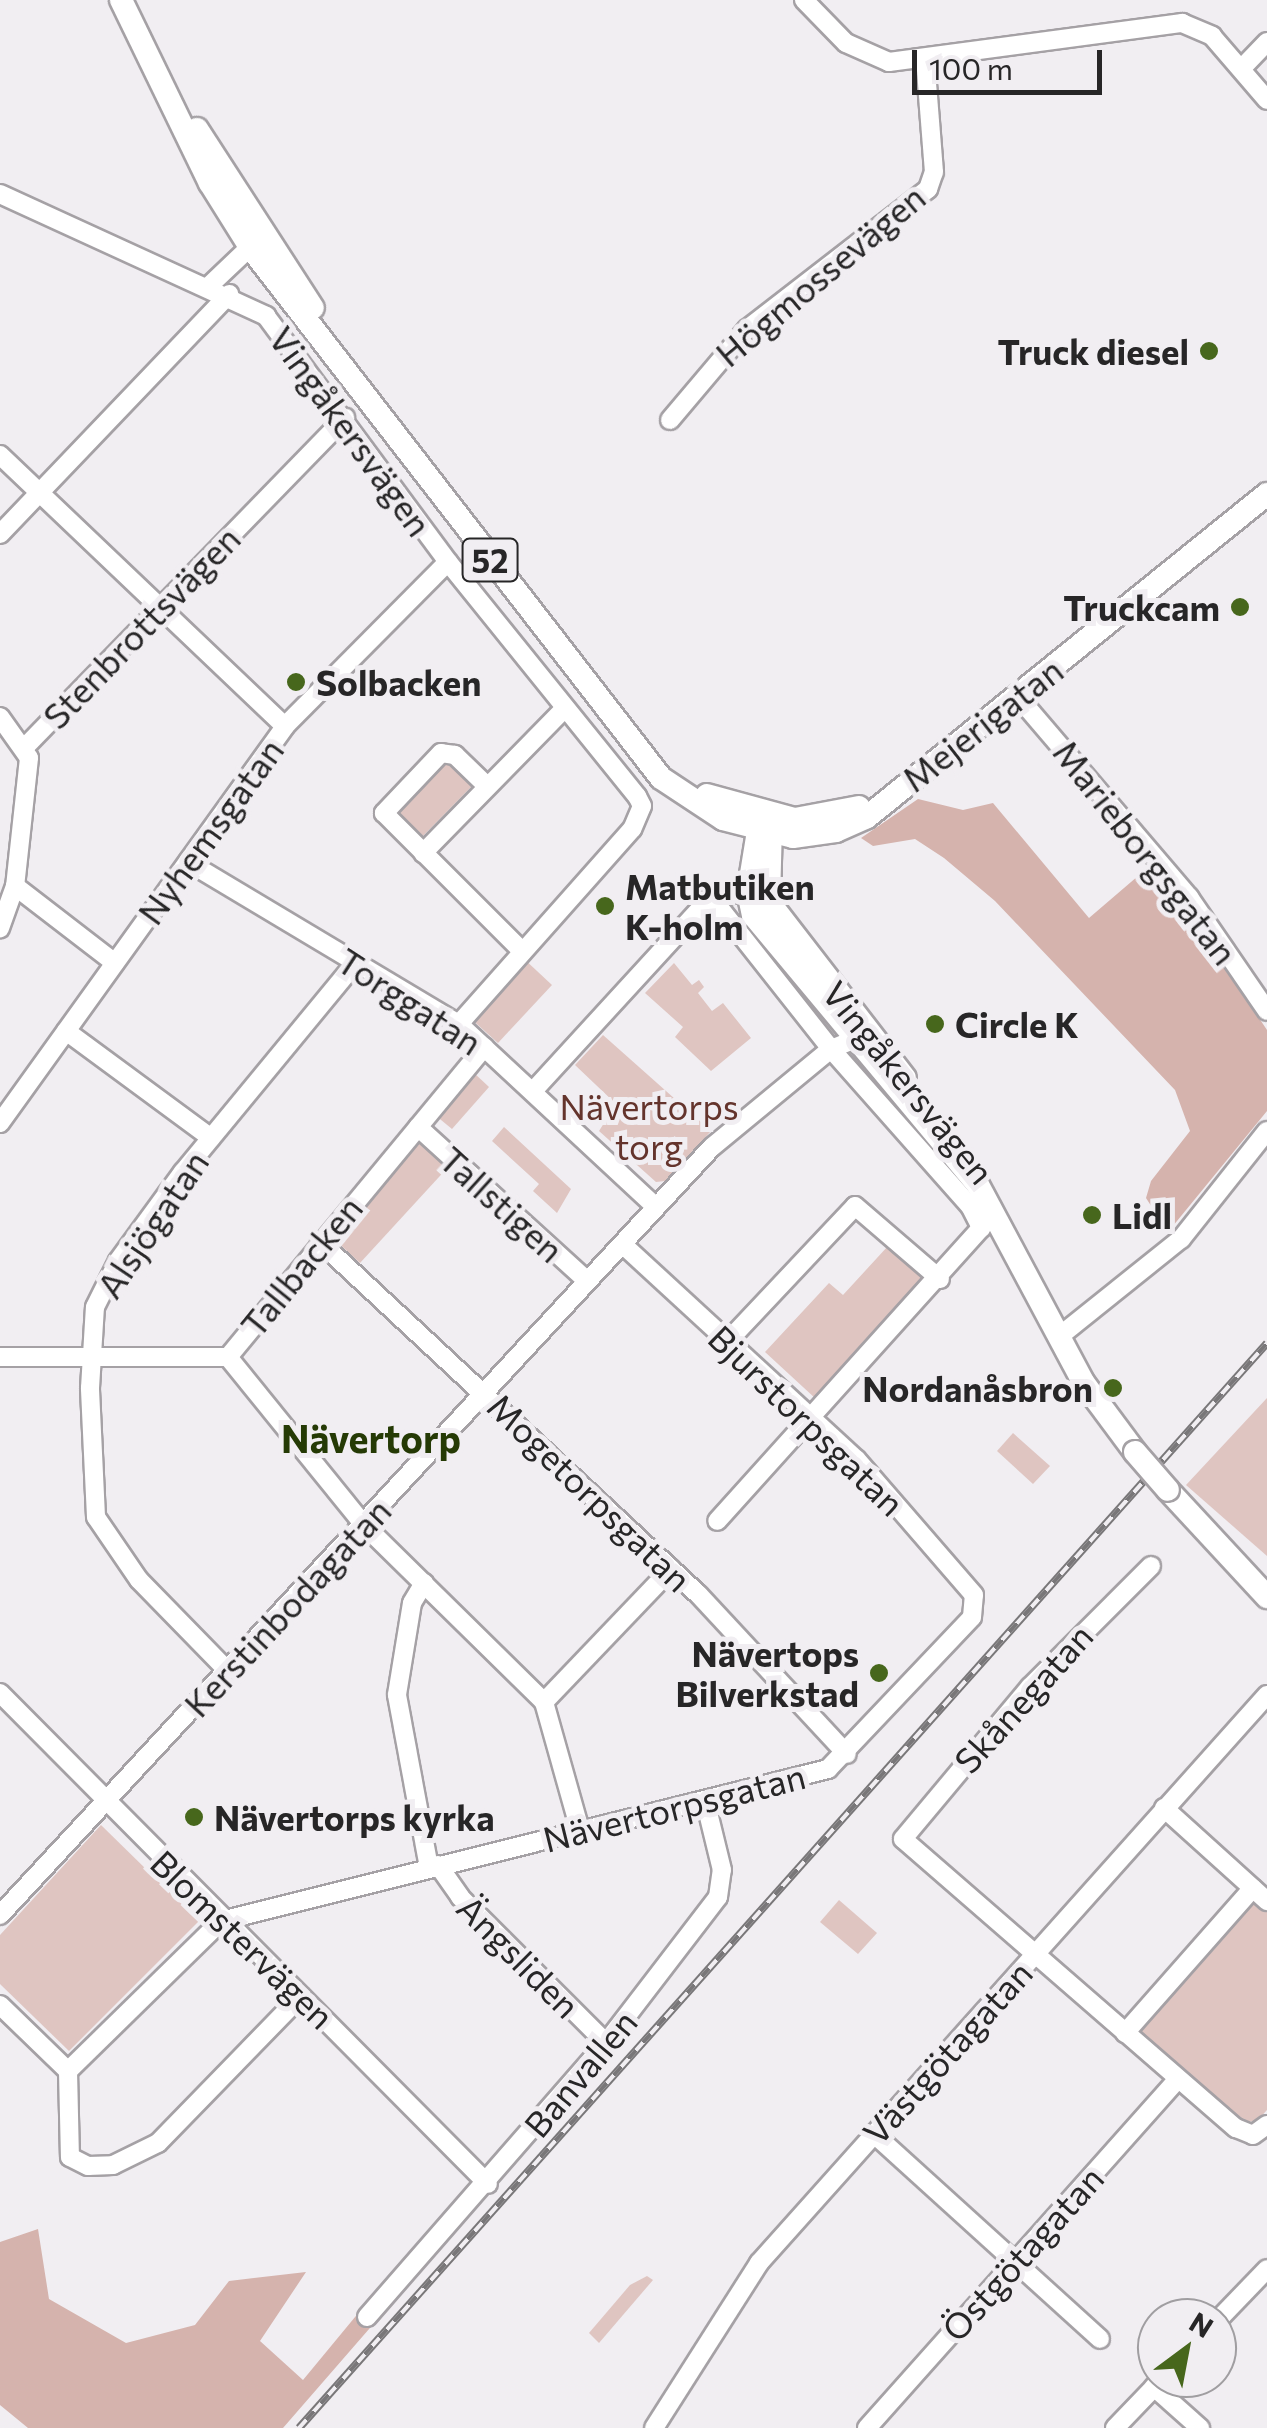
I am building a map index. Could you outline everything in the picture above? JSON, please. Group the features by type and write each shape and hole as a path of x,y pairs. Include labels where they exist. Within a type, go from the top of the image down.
{"main road":[{"name":"Vingåkersvägen","path":"121,0 210,183 259,242 380,417 647,757 767,827"},
{"name":"Mejerigatan","path":"767,827 823,818 882,800 1019,698 1267,494"},
{"path":"757,893 767,827"},
{"name":"Vingåkersvägen","path":"757,893 754,914 1003,1202 1084,1382 1135,1452 1267,1593"}],"street":[{"path":"804,0 846,43 872,58 925,58 1182,23 1212,36 1267,100"},
{"path":"1242,68 1267,42"},
{"name":"Högmossevägen","path":"670,420 747,329 928,189 934,172 925,58"},
{"name":"Vingåkersvägen","path":"0,194 229,294 282,332 448,562 637,796 640,817 522,951"},
{"path":"210,286 259,242"},
{"path":"0,534 229,294"},
{"name":"Stenbrottsvägen","path":"0,928 15,886 28,778 26,746 345,418"},
{"path":"0,455 285,726"},
{"name":"Nyhemsgatan","path":"0,1123 285,726 448,562"},
{"name":"Marieborgsgatan","path":"1019,698 1189,897 1267,1010"},
{"path":"423,854 565,708"},
{"path":"0,716 26,746"},
{"path":"460,1024 522,951 384,814 441,752 455,756 487,786"},
{"name":"Torggatan","path":"188,862 460,1024 656,1207"},
{"path":"15,886 115,963"},
{"path":"534,1090 711,898 757,893"},
{"name":"Vingåkersvägen","path":"711,898 830,1049 979,1217 977,1238 717,1521"},
{"name":"Alsjögatan","path":"226,1668 139,1580 103,1533 92,1499 91,1356 95,1306 108,1278 211,1138 355,963"},
{"path":"66,1032 211,1138"},
{"name":"Vingåkersvägen","path":"830,1049 861,1036"},
{"name":"Tallbacken","path":"0,1357 228,1357 484,1047"},
{"name":"Kerstinbodagatan","path":"0,1915 727,1132 830,1049"},
{"name":"Tallstigen","path":"418,1127 586,1280"},
{"path":"1062,1334 1181,1239 1267,1131"},
{"path":"728,1341 855,1206 940,1279"},
{"name":"Mogetorpsgatan","path":"320,1242 671,1568 847,1754"},
{"name":"Bjurstorpsgatan","path":"624,1246 812,1420 935,1548 976,1605"},
{"path":"228,1357 364,1525 544,1702 580,1830"},
{"name":"Skånegatan","path":"1034,1956 903,1836 1064,1650 1151,1566"},
{"path":"544,1702 671,1568"},
{"name":"Ängsliden","path":"424,1583 412,1603 397,1695 434,1866 606,2043"},
{"name":"Nävertorpsgatan","path":"68,2071 221,1921 828,1769 847,1754 976,1605"},
{"name":"Blomstervägen","path":"0,1693 221,1921 488,2184"},
{"name":"Västgötagatan","path":"654,2428 741,2286 1267,1695"},
{"name":"Banvallen","path":"367,2317 488,2184 606,2043 718,1897 722,1870 705,1800"},
{"path":"1125,2033 1260,1894 1164,1808"},
{"path":"1034,1956 1246,2134 1267,2125"},
{"path":"0,2005 68,2071 70,2157 88,2166 113,2165 158,2142 301,1996"},
{"name":"Östgötagatan","path":"867,2428 1178,2079"},
{"path":"874,2134 1100,2338"},
{"path":"1237,2301 1267,2269"},
{"path":"1115,2428 1144,2398"},
{"path":"1173,2398 1200,2428"}],"green space":[{"path":"445,752 476,782 420,839 389,809"},
{"path":"522,957 552,985 498,1043 468,1016"},
{"path":"674,963 692,985 699,980 704,987 698,993 712,1011 723,1003 751,1038 711,1071 675,1037 683,1027 645,993"},
{"name":"Nävertorps torg","path":"603,1035 711,1131 665,1181 656,1182 599,1131 616,1104 575,1065"},
{"path":"473,1072 489,1087 452,1129 435,1115"},
{"path":"504,1127 571,1189 557,1213 533,1191 539,1184 492,1141"},
{"path":"421,1139 450,1165 360,1263 335,1240 413,1140"},
{"path":"888,1246 926,1281 816,1399 765,1352 829,1283 843,1295"},
{"path":"1267,1398 1267,1556 1186,1485"},
{"path":"1013,1433 1050,1466 1033,1484 997,1451"},
{"path":"101,1825 199,1921 69,2051 0,1984 0,1935"},
{"path":"1253,1894 1267,1907 1267,2110 1257,2121 1241,2122 1139,2036 1138,2025"},
{"path":"839,1900 877,1933 858,1954 820,1922"},
{"path":"647,2276 653,2280 599,2343 589,2333 630,2285"}],"shaded area":[{"path":"918,799 963,810 993,803 1089,918 1145,870 1203,934 1267,1030 1267,1111 1168,1232 1146,1198 1151,1181 1190,1131 1175,1090 995,901 944,858 915,839 873,846 861,838"},
{"path":"38,2229 49,2299 126,2343 195,2325 229,2281 306,2272 260,2341 303,2380 360,2311 376,2321 283,2428 28,2428 0,2405 0,2242"}],"railway":[{"path":"299,2428 1267,1343"}],"place":[{"name":"Truck diesel","path":"1209,351"},
{"name":"Truckcam","path":"1240,607"},
{"name":"Solbacken","path":"296,682"},
{"name":"Matbutiken K-holm","path":"605,906"},
{"name":"Circle K","path":"935,1024"},
{"name":"Lidl","path":"1092,1215"},
{"name":"Nordanåsbron","path":"1113,1388"},
{"name":"Nävertops Bilverkstad","path":"879,1673"},
{"name":"Nävertorps kyrka","path":"194,1817"}],"district":[{"name":"Nävertorp","path":"371,1438"}]}
